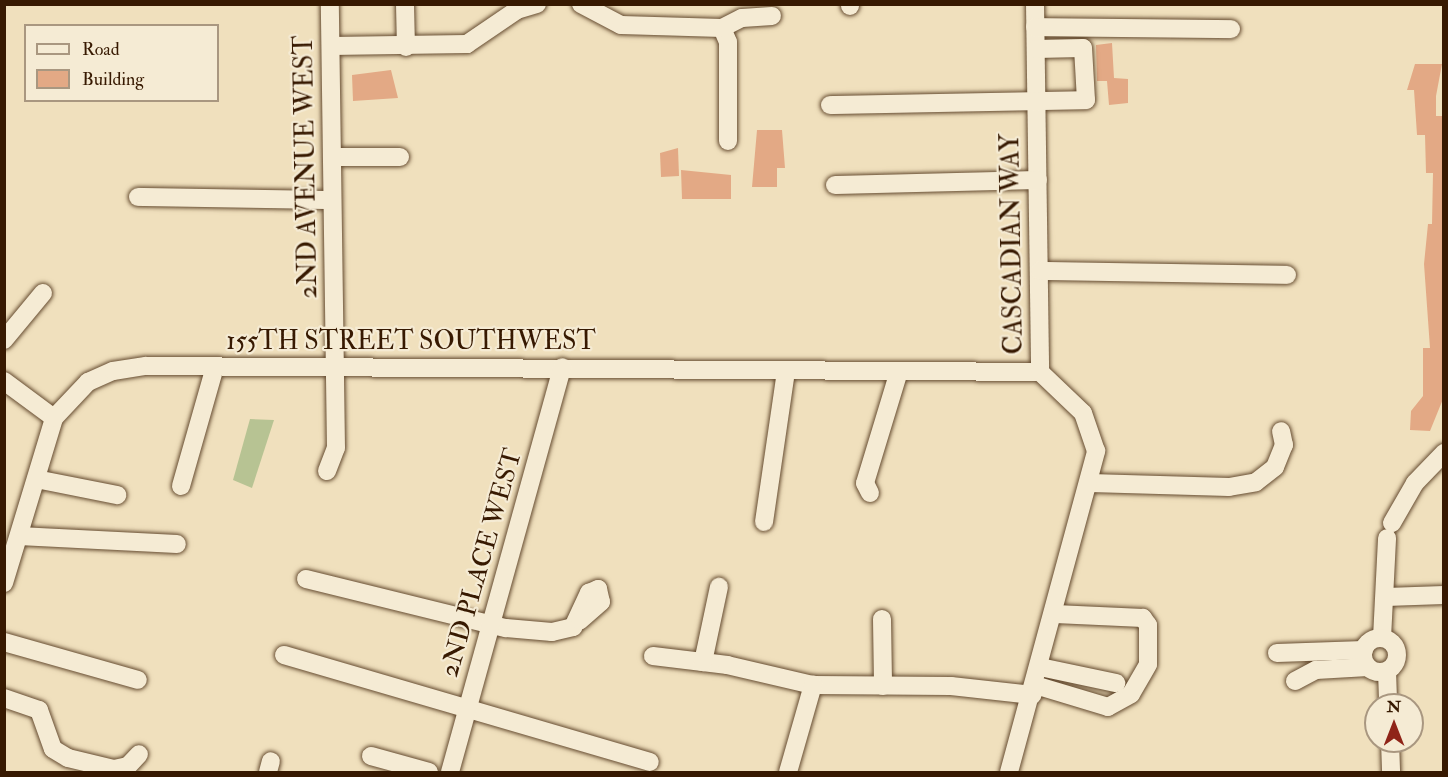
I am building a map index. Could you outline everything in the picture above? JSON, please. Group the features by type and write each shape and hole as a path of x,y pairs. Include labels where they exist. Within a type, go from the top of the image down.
{"street":[{"name":"2ND AVENUE WEST","path":"327,471 336,448 330,4"},
{"path":"405,4 405,47"},
{"path":"331,46 405,47 467,44 517,10 537,4"},
{"path":"580,4 621,25 722,28 742,18 772,16"},
{"name":"CASCADIAN WAY","path":"1009,772 1053,620 1090,483 1096,451 1083,413 1040,372 1035,4"},
{"path":"1035,27 1230,29"},
{"path":"722,28 728,42 728,141"},
{"path":"830,105 1086,100 1083,48 1036,49"},
{"path":"332,158 400,157"},
{"path":"835,185 1038,180"},
{"path":"138,197 332,200"},
{"path":"1040,271 1287,275"},
{"path":"4,340 43,293"},
{"name":"155TH STREET SOUTHWEST","path":"54,418 88,382 113,371 146,366 1040,372"},
{"path":"181,486 215,367"},
{"name":"2ND PLACE WEST","path":"450,772 562,367"},
{"path":"764,522 786,371"},
{"path":"870,493 865,483 900,371"},
{"path":"4,381 54,418 4,583"},
{"path":"1090,483 1229,487 1256,482 1275,467 1284,446 1281,431"},
{"path":"1295,681 1316,670 1366,659 1382,638 1389,531 1415,483 1443,453"},
{"path":"36,479 117,495"},
{"path":"19,536 177,544"},
{"path":"306,579 492,625 564,631 580,620"},
{"path":"703,662 719,587"},
{"path":"1386,597 1443,595"},
{"path":"653,656 703,662 813,685 1034,690 1096,708 1116,705 1138,684 1148,664 1147,621 1085,614 1082,626 1053,620"},
{"path":"882,619 883,686"},
{"path":"1382,638 1397,652 1387,671 1388,693"},
{"path":"4,642 138,680"},
{"path":"1277,653 1366,659 1387,671"},
{"path":"284,655 469,705 479,714 650,762"},
{"path":"1040,667 1116,683"},
{"path":"788,772 813,685"},
{"path":"4,698 39,710 53,749 68,758 114,769 128,766 139,754"},
{"path":"1390,753 1391,772"},
{"path":"371,756 429,772"}],"green space":[{"path":"250,419 274,420 252,488 233,480"}],"building":[{"path":"1112,43 1114,78 1128,79 1128,103 1109,105 1107,81 1097,81 1096,45"},
{"path":"1415,64 1442,64 1436,96 1436,116 1443,116 1443,399 1430,431 1410,430 1411,411 1423,396 1423,348 1430,348 1424,264 1428,224 1432,224 1433,173 1426,173 1425,135 1417,135 1414,90 1407,90"},
{"path":"391,70 398,98 353,101 352,75"},
{"path":"757,130 782,130 785,168 777,168 777,187 752,187"},
{"path":"678,148 679,176 661,177 660,153"},
{"path":"681,170 731,175 731,199 682,199"}]}
